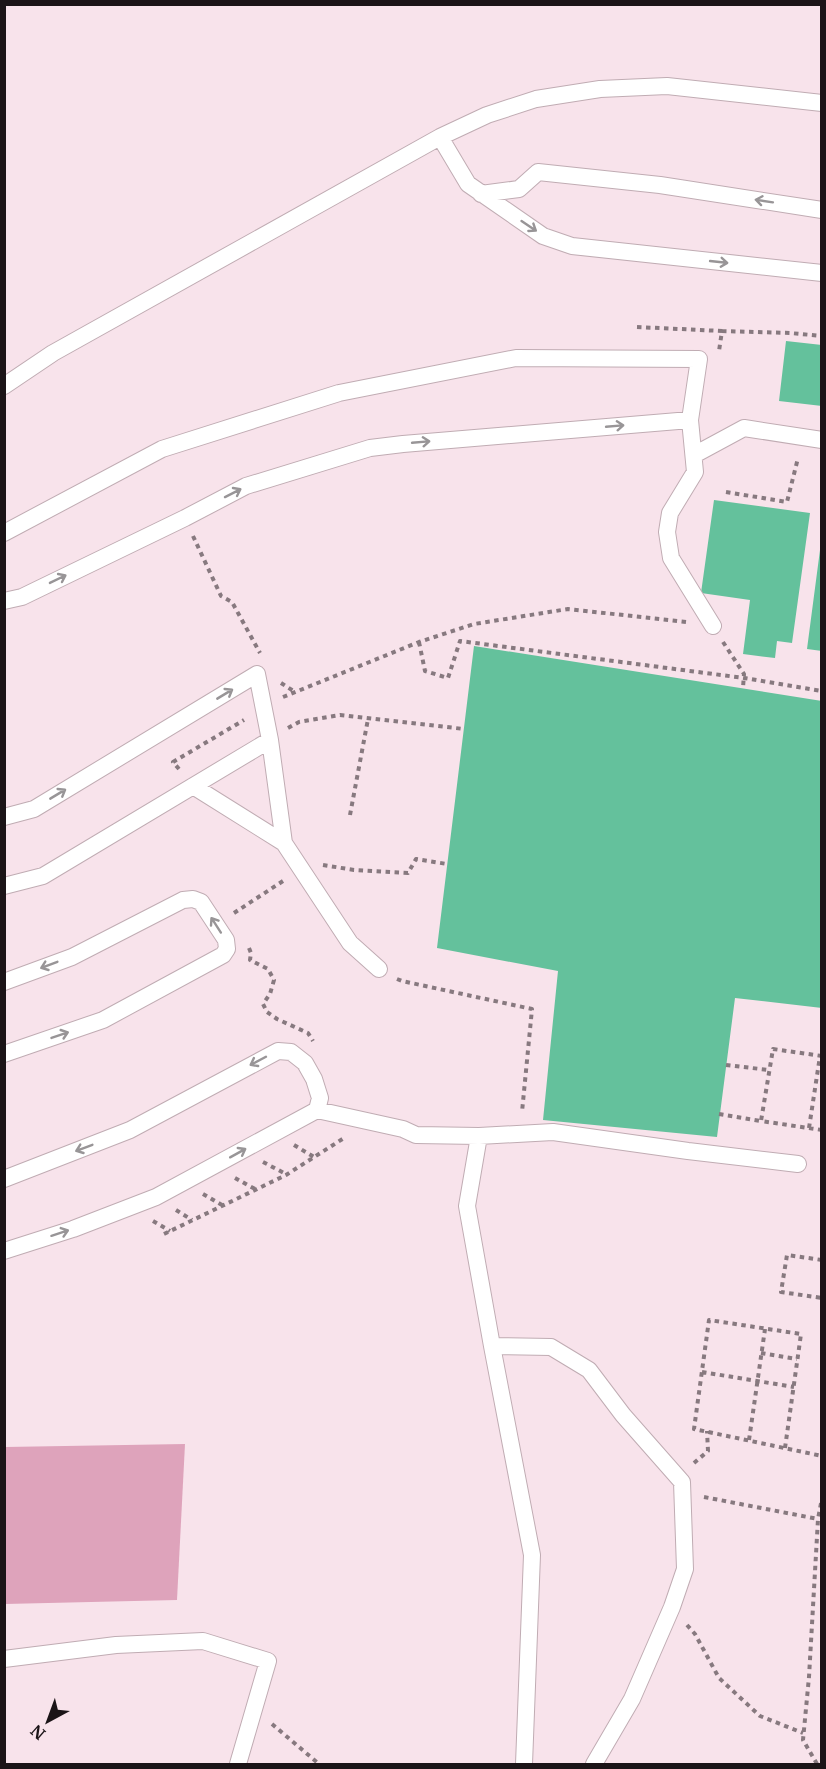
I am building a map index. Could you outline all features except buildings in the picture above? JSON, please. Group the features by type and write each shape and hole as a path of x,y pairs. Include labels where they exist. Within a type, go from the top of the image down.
{"lane":[{"path":"4,386 53,353 440,137 487,115 536,99 600,89 667,86 822,103"},
{"path":"440,137 468,184 543,236 572,246 822,273"},
{"path":"481,194 519,189 538,172 660,185 822,210"},
{"path":"4,533 162,449 339,393 516,358 699,359 690,420 695,472 670,513 667,532 671,558 712,626"},
{"path":"4,601 22,597 246,486 370,448 690,420"},
{"path":"694,455 744,428 822,440"},
{"path":"4,817 34,808 264,681 285,843 350,943 380,969"},
{"path":"4,886 43,876 270,740"},
{"path":"193,786 285,843"},
{"path":"4,982 72,957 183,900 193,899 201,902 226,940 227,949 223,955 103,1020 4,1054"},
{"path":"4,1179 130,1130 278,1051 291,1052 305,1063 320,1098 318,1110"},
{"path":"4,1251 73,1229 156,1197 318,1110 403,1129 416,1135 479,1136 553,1132 798,1164"},
{"path":"479,1136 467,1206 532,1555 524,1764"},
{"path":"492,1346 551,1347 589,1370 623,1414 680,1479 685,1569 672,1607 632,1699 594,1764"},
{"path":"4,1659 116,1645 203,1641 268,1661 238,1764"}],"path":[{"path":"722,330 822,336"},
{"path":"726,492 787,502 803,437"},
{"path":"185,518 221,596 232,602 262,657"},
{"path":"264,681 265,687 280,698 419,642 474,624 568,609 712,626 744,674 743,688"},
{"path":"419,642 424,671 448,678 460,642 744,678 822,691"},
{"path":"264,681 296,692"},
{"path":"193,786 173,762 249,717 250,694 264,681"},
{"path":"270,740 299,722 340,715 464,729"},
{"path":"350,815 368,719"},
{"path":"236,921 232,914 299,865 408,873 416,859 447,864"},
{"path":"248,944 251,953 250,960 268,969 274,980 270,994 263,1004 267,1012 277,1019 308,1032 313,1042"},
{"path":"380,969 402,981 532,1009 519,1134"},
{"path":"761,1121 773,1049 821,1056 809,1128"},
{"path":"726,1065 769,1070"},
{"path":"719,1114 822,1130"},
{"path":"164,1234 286,1175 355,1130 340,1115"},
{"path":"822,1260 787,1255 781,1292 822,1298"},
{"path":"785,1448 801,1334 709,1320 694,1429 822,1456"},
{"path":"749,1440 765,1329"},
{"path":"761,1353 798,1359"},
{"path":"702,1372 794,1387"},
{"path":"707,1431 708,1451 680,1479 702,1496 818,1519"},
{"path":"817,1764 803,1740 803,1733 809,1677 818,1519 822,1498"},
{"path":"672,1607 695,1634 719,1678 760,1716 803,1733"},
{"path":"254,1709 319,1764"}],"shaded area":[{"path":"185,1444 177,1600 5,1604 5,1447"}]}
